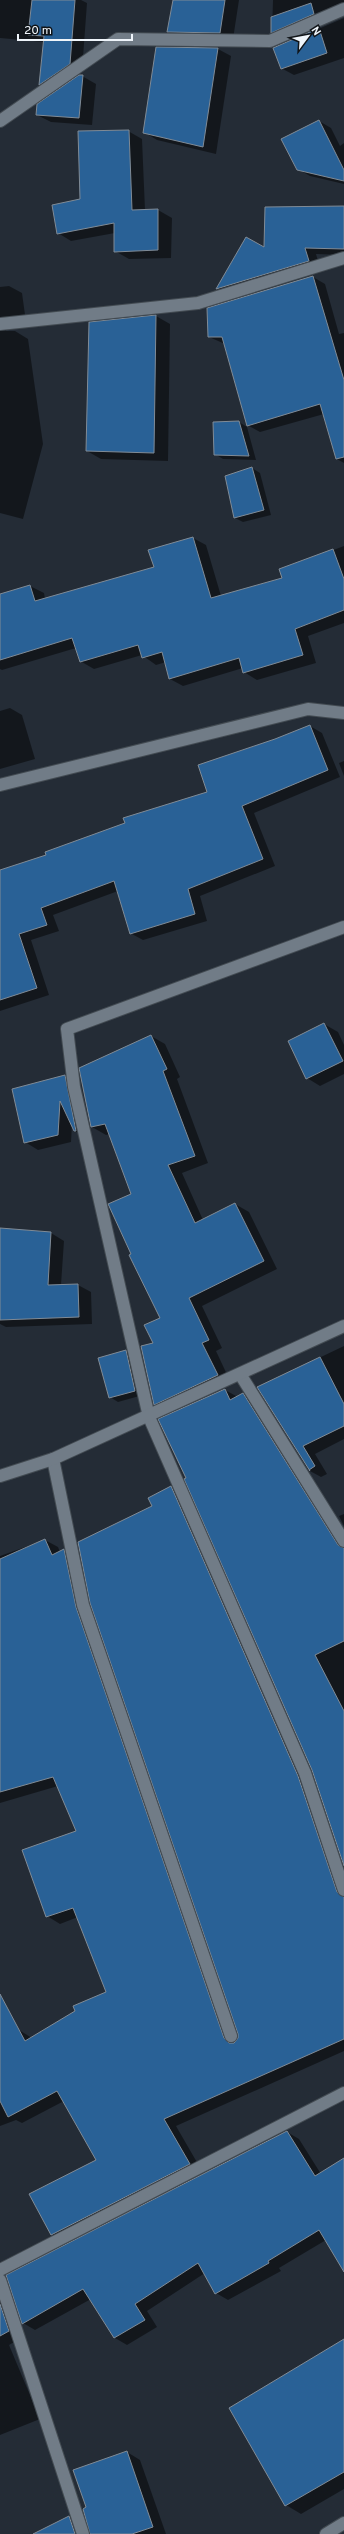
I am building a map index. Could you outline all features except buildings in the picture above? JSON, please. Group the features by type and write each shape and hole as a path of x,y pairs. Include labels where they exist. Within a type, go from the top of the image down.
{"street":[{"path":"0,121 118,39 270,40 344,9"},
{"path":"0,324 198,303 344,258"},
{"path":"0,785 56,769 308,709 344,713"},
{"path":"344,928 67,1029 74,1087 149,1417 305,1773 344,1890"},
{"path":"0,1476 53,1459 149,1417 344,1326"},
{"path":"240,1374 344,1541"},
{"path":"53,1459 83,1605 231,2036"},
{"path":"0,2270 344,2093"},
{"path":"0,2280 83,2534"},
{"path":"326,2534 344,2523"}]}
